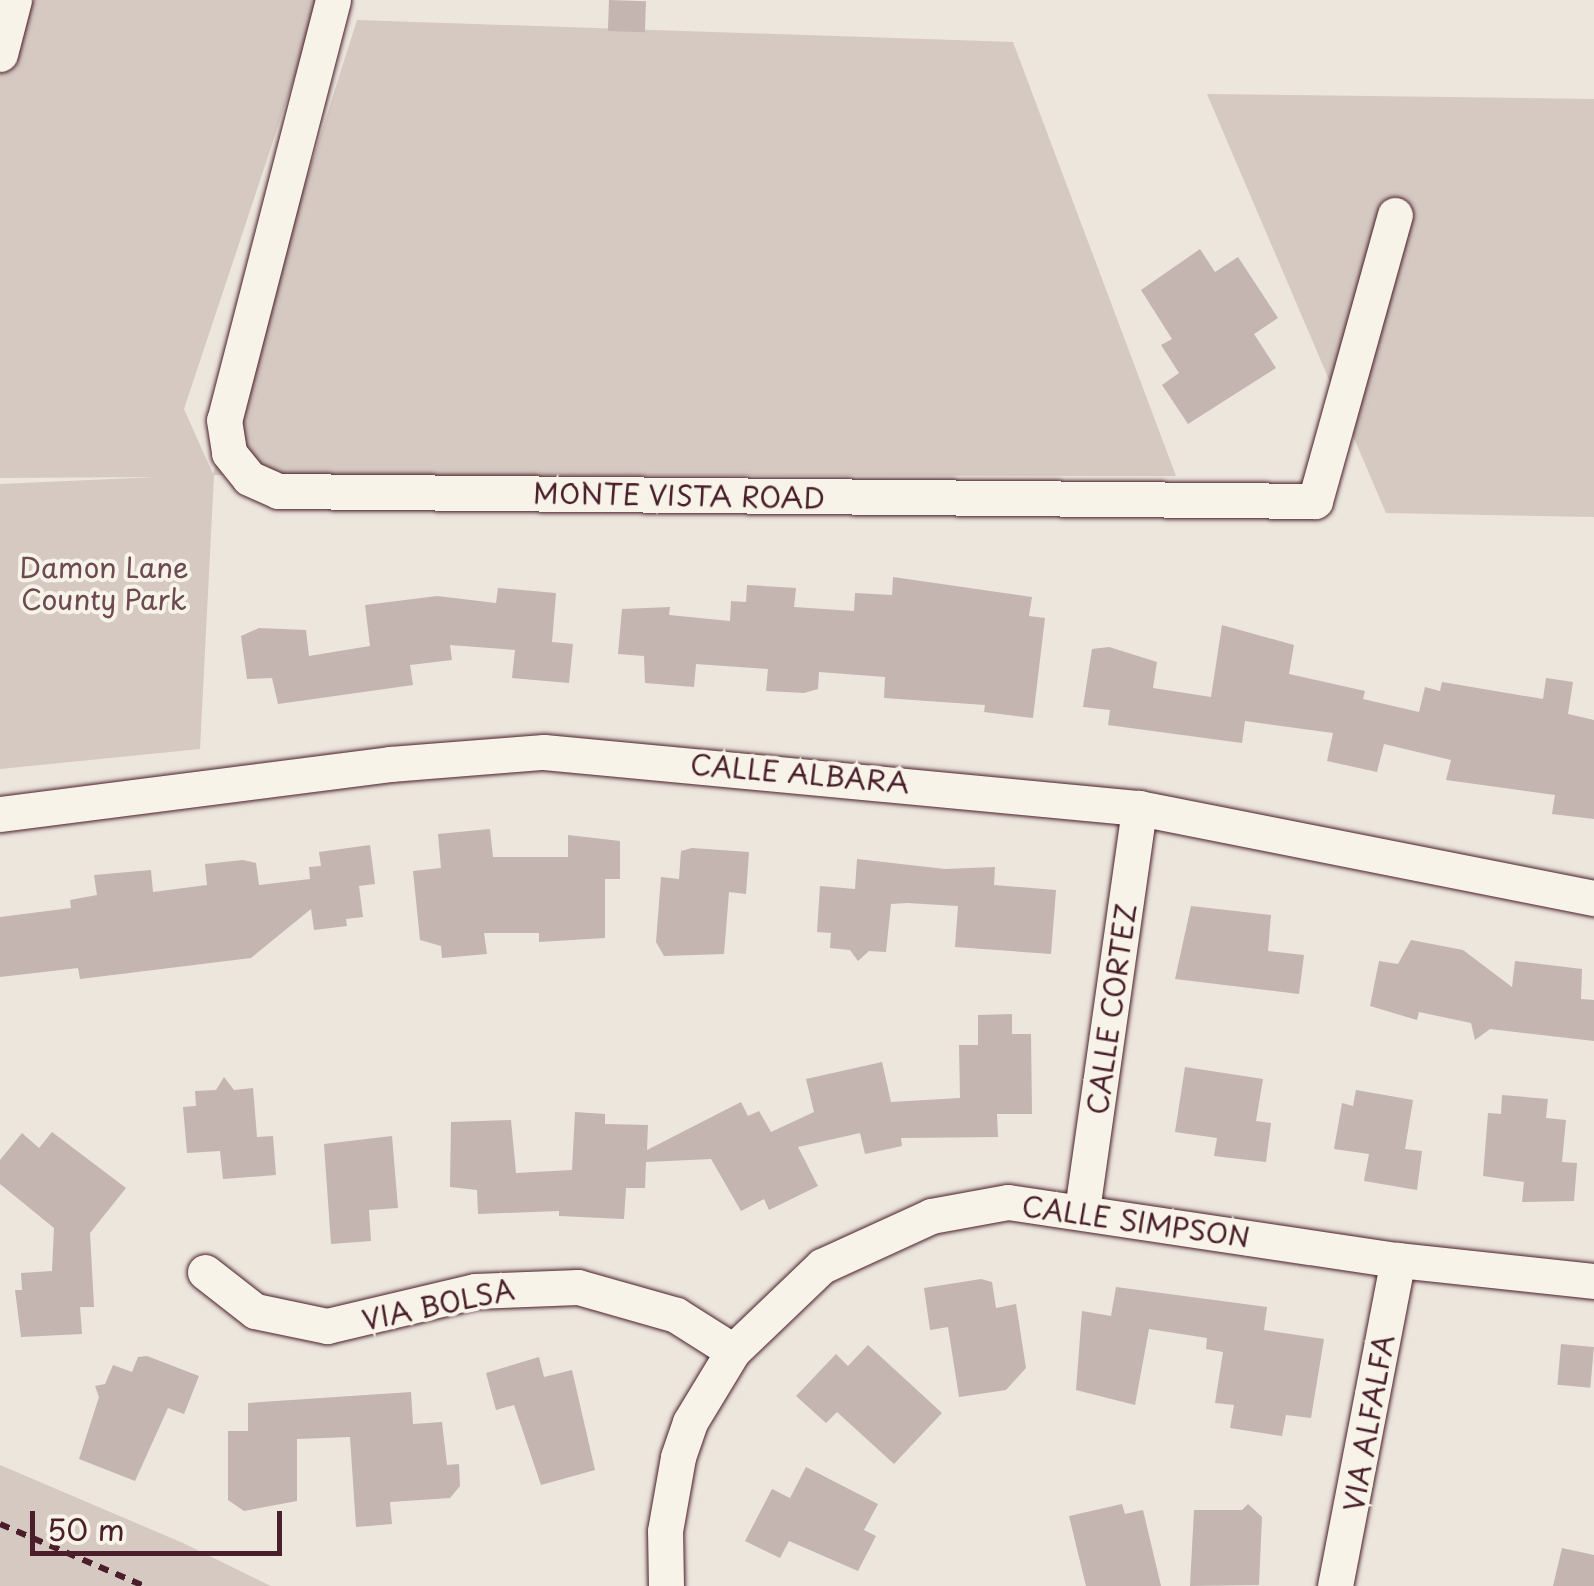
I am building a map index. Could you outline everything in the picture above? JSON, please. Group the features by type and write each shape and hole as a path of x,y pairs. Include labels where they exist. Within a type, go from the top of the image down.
{"street":[{"path":"0,54 14,0"},
{"name":"MONTE VISTA ROAD","path":"334,0 224,420 229,453 249,478 278,491 1314,500 1395,215"},
{"name":"CALLE ALBARA","path":"0,814 390,764 544,752 1000,790 1139,808 1594,898"},
{"name":"CALLE CORTEZ","path":"1082,1210 1139,808"},
{"name":"CALLE SIMPSON","path":"666,1586 665,1531 678,1457 690,1422 733,1351 789,1291 894,1229 1008,1202 1398,1260 1594,1281"},
{"name":"VIA ALFALFA","path":"1335,1586 1398,1260"},
{"name":"VIA BOLSA","path":"205,1272 255,1311 328,1326 475,1290 578,1286 660,1309 733,1351"}],"path":[{"path":"0,1524 144,1586"}],"green space":[{"name":"Damon Lane County Park","path":"0,0 320,0 184,409 213,474 357,20 1013,42 1176,476 214,475 200,749 0,769 0,484 157,477 0,478"},
{"path":"1207,94 1594,99 1594,517 1386,513"},
{"path":"0,1465 183,1543 271,1586 0,1586"}],"building":[{"path":"609,0 646,1 645,32 608,31"},
{"path":"1200,249 1215,272 1238,257 1278,318 1254,334 1276,368 1188,424 1162,385 1179,373 1161,345 1172,339 1141,290"},
{"path":"893,577 1032,597 1029,616 1045,618 1033,718 984,712 985,705 884,698 885,677 819,672 818,689 804,693 766,691 768,669 696,664 694,687 645,683 644,656 618,654 622,609 670,607 669,615 730,621 731,601 746,602 747,585 796,588 794,607 854,611 855,593 892,595"},
{"path":"498,588 556,593 552,642 573,644 569,683 512,678 515,650 450,645 452,660 410,665 413,685 278,704 272,678 247,679 241,636 259,628 306,630 309,656 370,646 365,605 437,596 496,603"},
{"path":"1222,625 1294,645 1289,674 1365,691 1363,699 1419,712 1425,687 1440,691 1442,682 1543,699 1546,678 1573,682 1568,714 1594,720 1594,819 1552,814 1555,795 1446,780 1451,760 1384,744 1377,772 1327,761 1333,733 1245,721 1242,743 1108,725 1110,710 1083,707 1092,649 1109,647 1157,662 1153,688 1211,697"},
{"path":"490,829 493,857 568,857 568,835 620,841 620,879 605,879 605,938 539,942 539,933 484,933 487,954 442,958 441,946 420,940 413,871 441,868 438,834"},
{"path":"370,845 375,884 359,886 363,917 346,919 347,926 314,930 311,909 251,958 80,979 78,968 0,977 0,917 71,908 70,900 97,895 94,875 151,870 153,892 207,885 205,864 243,860 256,863 259,885 310,879 309,867 321,866 319,852"},
{"path":"692,848 749,852 746,894 729,892 724,954 664,956 656,942 661,877 679,879 681,851"},
{"path":"857,859 945,869 995,867 994,885 1056,890 1051,954 955,947 958,906 907,903 891,904 886,952 869,951 858,961 850,950 830,948 831,933 817,932 820,886 855,889"},
{"path":"1191,906 1271,915 1268,951 1304,955 1299,994 1175,979"},
{"path":"1411,940 1463,950 1512,987 1515,961 1582,969 1581,999 1594,1000 1594,1041 1490,1029 1475,1040 1471,1023 1419,1012 1417,1020 1370,1006 1379,961 1398,964"},
{"path":"1012,1014 1012,1034 1031,1034 1032,1114 997,1114 998,1137 901,1138 902,1146 865,1154 860,1133 798,1147 818,1186 769,1210 764,1199 741,1211 711,1159 646,1162 645,1188 626,1188 624,1219 559,1216 559,1211 478,1214 477,1190 450,1187 451,1122 511,1120 516,1173 572,1170 575,1112 605,1114 605,1124 648,1125 647,1150 741,1102 748,1116 759,1111 771,1132 814,1112 806,1079 882,1062 891,1102 960,1098 959,1045 978,1045 978,1015"},
{"path":"1185,1067 1263,1079 1256,1121 1271,1123 1266,1162 1214,1156 1217,1138 1175,1132"},
{"path":"224,1077 234,1090 253,1088 257,1137 273,1136 276,1175 223,1179 220,1151 187,1153 183,1107 196,1106 195,1091 216,1090"},
{"path":"1356,1090 1413,1100 1405,1149 1422,1151 1417,1190 1364,1181 1369,1154 1334,1149 1342,1103 1353,1106"},
{"path":"1502,1095 1548,1099 1546,1118 1566,1120 1562,1162 1577,1163 1574,1201 1522,1202 1524,1182 1483,1176 1488,1113 1501,1114"},
{"path":"52,1132 126,1188 90,1233 94,1307 80,1307 82,1334 21,1337 15,1290 22,1290 21,1273 52,1271 54,1228 0,1184 0,1160 22,1133 39,1148"},
{"path":"392,1136 398,1208 369,1210 371,1241 331,1244 324,1144"},
{"path":"981,1279 992,1282 996,1308 1016,1304 1026,1368 1006,1390 959,1397 948,1327 930,1330 924,1288"},
{"path":"1116,1287 1267,1307 1264,1330 1324,1339 1311,1418 1286,1415 1282,1436 1230,1428 1234,1405 1215,1403 1223,1352 1206,1349 1207,1338 1149,1329 1135,1405 1076,1390 1082,1311 1111,1316"},
{"path":"1561,1344 1594,1347 1590,1388 1557,1385"},
{"path":"868,1345 942,1413 894,1464 837,1412 826,1423 796,1396 836,1354 848,1366"},
{"path":"147,1356 199,1376 184,1414 168,1408 135,1481 79,1459 99,1397 95,1386 105,1384 113,1365 132,1372 138,1357"},
{"path":"539,1357 544,1377 572,1370 595,1470 541,1485 514,1405 496,1410 486,1373"},
{"path":"411,1392 413,1424 442,1422 447,1465 459,1464 460,1486 450,1498 390,1502 392,1524 356,1527 350,1437 297,1439 297,1501 244,1511 228,1500 228,1431 248,1431 248,1403"},
{"path":"806,1467 878,1504 864,1530 876,1536 858,1571 789,1541 780,1558 745,1541 772,1489 790,1498"},
{"path":"1122,1504 1125,1514 1143,1510 1161,1586 1086,1586 1069,1516"},
{"path":"1248,1504 1262,1517 1259,1585 1190,1586 1194,1510 1242,1510"},
{"path":"1562,1548 1594,1555 1594,1586 1553,1586"}]}
